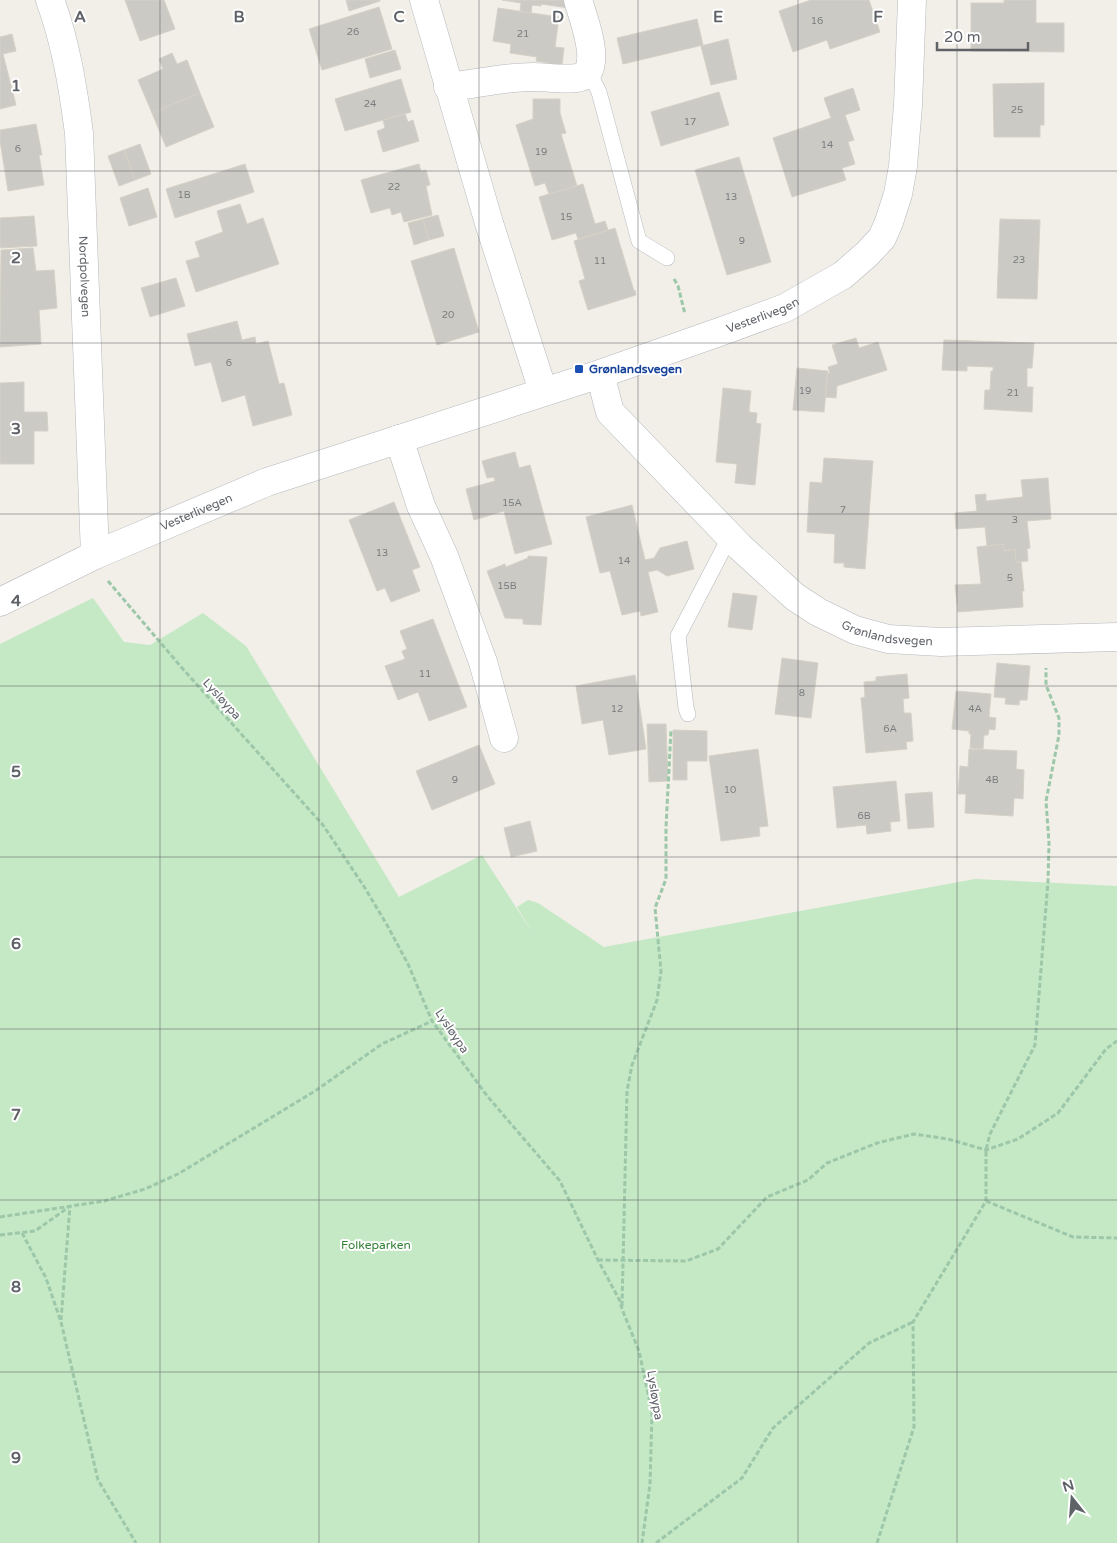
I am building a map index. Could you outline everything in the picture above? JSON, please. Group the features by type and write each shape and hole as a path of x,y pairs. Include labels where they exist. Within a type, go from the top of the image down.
{"street":[{"name":"Nordpolvegen","path":"50,0 58,20 73,85 79,133 95,555"},
{"path":"424,0 489,223 543,391"},
{"path":"448,87 510,78 563,79 584,76 588,72 591,54 578,0"},
{"name":"Vesterlivegen","path":"0,602 95,555 266,482 693,342 785,308 842,275 867,254 882,238 898,194 903,166 908,105 912,0"},
{"name":"Grønlandsvegen","path":"600,374 610,412 771,577 795,598 818,612 855,630 888,639 941,642 1113,637"},
{"path":"399,439 421,506 444,556 483,662 504,738"}],"lane":[{"path":"584,76 594,82 598,92 639,242 666,258"},
{"path":"687,711 678,636 730,536"}],"path":[{"path":"666,258 678,286 693,342"},
{"name":"Lysløypa","path":"95,555 109,583 182,668 323,825 365,888 387,926 408,964 432,1021 488,1097 560,1181 620,1301 639,1351 652,1412 650,1484 642,1543"},
{"path":"656,1543 742,1478 773,1428 869,1343 912,1322 986,1201 986,1150 990,1134 1035,1044 1048,881 1049,843 1046,801 1059,734 1059,718 1046,684 1046,639"},
{"path":"622,1309 624,1300 627,1091 632,1065 656,1000 661,971 655,908 666,879 666,827 671,728 687,711"},
{"path":"0,1217 104,1201 145,1189 178,1174 315,1091 382,1044 432,1021"},
{"path":"598,1260 686,1261 718,1249 767,1197 808,1180 827,1163 877,1143 914,1134 948,1139 986,1150 1018,1139 1058,1113 1106,1049 1117,1040"},
{"path":"986,1201 1073,1237 1117,1238"},
{"path":"0,1235 35,1231 70,1206"},
{"path":"61,1322 70,1206"},
{"path":"22,1233 46,1278 61,1322 98,1480 136,1543"},
{"path":"877,1543 914,1427 912,1322"}],"green space":[{"name":"Folkeparken","path":"93,598 124,642 150,645 203,613 246,646 399,897 482,855 534,935 517,907 528,900 538,903 604,947 975,879 1117,886 1117,1543 0,1543 0,644"}],"building":[{"path":"125,0 164,0 175,29 140,41"},
{"path":"346,0 380,0 380,1 349,11"},
{"path":"502,0 566,0 569,8 541,4 541,6 532,5 531,13 520,11 521,3"},
{"path":"811,0 869,0 880,32 830,49 827,40 793,52 779,11"},
{"path":"1004,0 1036,0 1036,23 1064,23 1064,52 971,51 971,3 1004,3"},
{"path":"379,7 392,49 322,70 309,29"},
{"path":"498,8 559,17 555,47 564,48 562,65 536,61 537,57 510,53 511,44 493,41"},
{"path":"697,19 703,45 623,64 617,38"},
{"path":"12,34 16,51 3,54 16,105 0,109 0,37"},
{"path":"728,39 737,79 711,85 701,46"},
{"path":"395,50 401,69 370,78 365,59"},
{"path":"172,53 177,64 187,60 200,93 152,113 138,80 163,69 159,59"},
{"path":"401,79 411,112 345,131 335,99"},
{"path":"1044,83 1044,125 1040,125 1040,137 994,137 993,84"},
{"path":"853,88 860,110 845,115 854,140 848,142 855,164 842,168 846,180 792,197 773,138 831,118 824,98"},
{"path":"719,92 729,125 661,146 651,112"},
{"path":"200,93 214,127 166,147 152,113"},
{"path":"533,99 560,99 560,113 566,133 561,134 577,186 549,194 545,183 535,186 516,125 533,119"},
{"path":"405,114 408,122 413,120 419,141 383,152 377,131 385,128 383,120"},
{"path":"36,124 42,155 39,155 44,185 8,191 0,130"},
{"path":"140,144 151,174 135,180 124,150"},
{"path":"124,150 135,180 119,186 108,156"},
{"path":"739,157 771,262 727,275 695,170"},
{"path":"245,164 254,192 175,218 166,189"},
{"path":"419,164 421,171 426,170 430,185 426,186 432,215 404,222 401,212 392,215 390,208 371,213 361,180"},
{"path":"583,184 595,224 605,221 608,230 578,239 576,233 552,240 539,197"},
{"path":"148,188 157,217 129,226 120,198"},
{"path":"240,204 247,224 263,218 279,264 196,292 186,261 200,257 195,242 223,232 217,211"},
{"path":"438,215 444,236 429,240 423,219"},
{"path":"34,216 37,246 0,248 0,218"},
{"path":"423,219 429,240 414,245 408,223"},
{"path":"1000,219 1040,220 1037,299 997,298"},
{"path":"615,228 636,295 588,310 579,281 585,279 574,241"},
{"path":"33,248 36,271 54,270 57,308 39,310 41,344 0,347 1,250"},
{"path":"454,248 479,332 437,345 411,261"},
{"path":"176,278 185,306 150,317 141,288"},
{"path":"237,321 242,340 255,337 256,344 268,341 279,384 284,383 292,415 253,426 245,395 222,402 211,362 195,366 187,334"},
{"path":"856,338 859,348 878,342 887,370 837,386 836,398 825,397 827,373 830,373 828,367 838,364 832,345"},
{"path":"944,340 1034,343 1032,368 1027,368 1027,387 1033,387 1032,412 984,409 985,390 990,390 993,367 967,366 967,371 942,370"},
{"path":"797,368 828,371 824,412 793,410"},
{"path":"24,382 24,412 47,412 48,431 34,431 34,464 0,464 0,383"},
{"path":"723,388 751,391 749,412 757,413 756,423 761,424 755,485 735,483 737,464 716,462"},
{"path":"515,452 519,468 530,465 552,544 515,554 504,511 474,520 466,489 495,481 494,477 487,478 482,461"},
{"path":"824,458 873,461 865,569 844,567 844,563 834,563 835,534 807,532 810,482 822,483"},
{"path":"1048,478 1051,519 1027,521 1030,548 1027,549 1028,561 1016,562 1015,549 1004,551 1003,544 987,546 985,527 956,529 955,513 977,511 975,495 986,494 986,501 1023,497 1021,480"},
{"path":"394,502 420,567 412,570 420,591 391,602 385,588 377,591 349,520"},
{"path":"632,505 645,560 654,558 660,548 687,541 694,569 667,576 657,570 648,572 658,612 641,616 640,611 622,615 610,571 600,573 586,517"},
{"path":"1003,544 1004,551 1015,549 1016,562 1021,562 1024,591 1022,591 1023,607 958,612 955,585 981,584 977,547"},
{"path":"528,556 547,557 541,625 523,624 523,619 505,618 487,571 505,564 506,567 528,558"},
{"path":"733,593 757,596 752,630 728,627"},
{"path":"433,619 467,707 429,721 418,692 398,700 385,666 405,659 402,651 407,649 400,631"},
{"path":"782,658 818,663 811,718 775,714"},
{"path":"997,663 1030,666 1027,700 1020,700 1019,705 1005,704 1006,698 994,697"},
{"path":"907,674 909,698 903,699 904,713 911,713 913,741 906,742 907,749 866,753 861,698 865,697 864,682 876,681 876,677"},
{"path":"635,675 646,749 609,755 603,720 582,724 576,686"},
{"path":"956,691 991,694 989,717 996,718 995,730 989,729 988,735 984,735 983,749 970,748 971,734 969,734 969,731 952,729"},
{"path":"647,724 666,724 668,781 649,782"},
{"path":"673,730 707,731 707,761 687,761 687,780 673,780"},
{"path":"479,745 495,784 432,810 416,771"},
{"path":"758,749 768,826 759,827 760,836 721,841 709,756"},
{"path":"969,749 1017,751 1016,769 1024,770 1023,799 1014,798 1013,816 965,813 966,794 958,794 960,766 968,767"},
{"path":"896,781 900,821 890,822 891,831 867,834 866,825 837,828 833,787"},
{"path":"932,792 934,827 908,829 905,794"},
{"path":"530,821 537,851 511,857 504,828"}],"place":[{"name":"Grønlandsvegen","path":"579,369"}]}
